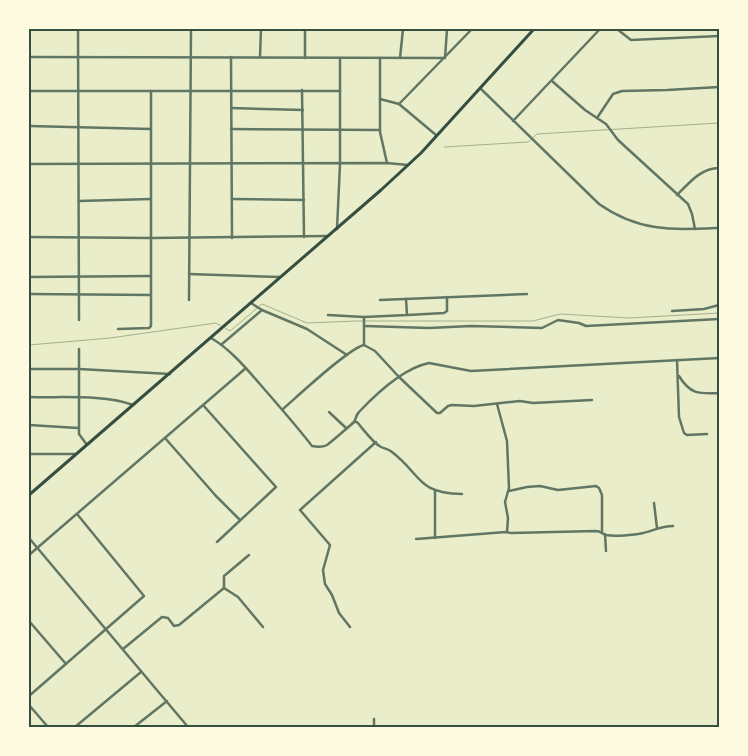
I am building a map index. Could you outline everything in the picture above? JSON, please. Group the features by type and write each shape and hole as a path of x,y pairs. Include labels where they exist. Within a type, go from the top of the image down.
{"main road":[{"path":"29,495 337,229 408,165 534,29"}],"street":[{"path":"78,29 79,320"},
{"path":"189,300 191,29"},
{"path":"260,57 261,29"},
{"path":"304,58 305,29"},
{"path":"400,58 403,29"},
{"path":"445,58 447,29"},
{"path":"399,104 472,29"},
{"path":"513,121 600,29"},
{"path":"616,29 632,40 719,36"},
{"path":"29,57 445,58"},
{"path":"232,57 232,238"},
{"path":"337,229 340,164 340,58"},
{"path":"380,58 380,130 382,148 387,163"},
{"path":"552,81 585,110 606,124 618,140 688,204 695,229"},
{"path":"479,87 599,204 621,218 641,225 664,229 719,228"},
{"path":"597,118 613,94 622,91 719,87"},
{"path":"302,90 304,237"},
{"path":"29,91 340,90"},
{"path":"118,329 151,327 151,91"},
{"path":"380,99 399,104 436,135"},
{"path":"231,108 303,110"},
{"path":"29,126 151,129"},
{"path":"231,129 380,130"},
{"path":"29,164 387,163 408,165"},
{"path":"677,195 702,172 719,168"},
{"path":"79,201 151,199"},
{"path":"232,199 304,200"},
{"path":"29,237 232,238 328,236"},
{"path":"189,274 280,277"},
{"path":"29,277 151,276"},
{"path":"29,294 151,296"},
{"path":"380,300 527,294"},
{"path":"328,315 364,317 444,313 446,311 447,298"},
{"path":"406,299 407,315"},
{"path":"251,303 262,310 307,329 347,355"},
{"path":"672,311 719,306"},
{"path":"222,344 262,310"},
{"path":"364,317 364,345"},
{"path":"365,326 542,328 558,320 586,326 719,320"},
{"path":"211,338 222,344 246,368 314,447 327,445 354,422 359,412 398,377 413,368 429,363 471,371 719,358"},
{"path":"283,409 347,355 364,345 375,351 398,377 437,413 452,405 474,406 520,401 533,403 592,400"},
{"path":"79,349 78,428 80,437 87,445"},
{"path":"677,360 679,417 684,433 687,435 707,434"},
{"path":"29,555 246,368"},
{"path":"29,369 79,369 170,374"},
{"path":"678,374 685,386 690,390 703,394 719,393"},
{"path":"29,397 115,400 133,405"},
{"path":"496,404 507,441 509,491 505,502 508,518 507,532"},
{"path":"203,405 276,488 217,542"},
{"path":"329,412 346,428"},
{"path":"354,422 357,422 381,447 391,450 427,486 435,491 462,494"},
{"path":"29,425 78,428"},
{"path":"165,438 240,520"},
{"path":"350,626 338,613 332,595 325,584 323,570 330,545 300,510 376,442"},
{"path":"29,454 76,454"},
{"path":"509,491 527,486 540,486 558,490 596,486 599,488 602,496 603,533 606,552"},
{"path":"435,491 435,538"},
{"path":"654,503 657,528"},
{"path":"29,696 105,629 126,614 144,596 76,514"},
{"path":"416,539 507,532 596,531 638,534 650,532 657,528 673,526"},
{"path":"29,538 188,727"},
{"path":"224,588 224,576 249,555"},
{"path":"122,649 162,617 168,618 174,626 179,625 224,588"},
{"path":"224,588 238,597 263,627"},
{"path":"29,621 66,664"},
{"path":"75,727 141,672"},
{"path":"134,727 167,701"},
{"path":"29,705 48,727"},
{"path":"374,719 374,727"}],"waterway":[{"path":"444,147 528,142 537,134 719,123"},
{"path":"225,328 230,331 262,304 307,323 357,321 533,321 560,314 629,318 719,313"},
{"path":"29,345 110,338 216,323 221,326"}]}
